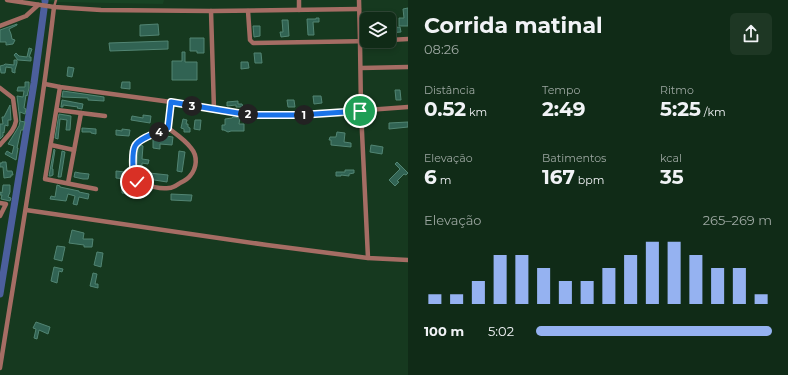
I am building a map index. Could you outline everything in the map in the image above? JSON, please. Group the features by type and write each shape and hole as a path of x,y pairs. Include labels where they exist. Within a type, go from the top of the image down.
{"street":[{"path":"6,0 54,7 101,10 248,11 359,9"},
{"path":"299,0 299,10"},
{"path":"248,11 250,40 253,44 360,42 359,0"},
{"path":"0,26 26,16 38,5"},
{"path":"0,368 45,84 54,7"},
{"path":"212,11 214,110"},
{"path":"396,40 408,39"},
{"path":"360,48 360,111 368,258"},
{"path":"360,68 408,67"},
{"path":"45,84 250,115 300,115 408,107"},
{"path":"60,87 45,179 96,189"},
{"path":"0,88 13,98 16,121 10,134 0,145"},
{"path":"168,128 171,102"},
{"path":"57,110 105,116"},
{"path":"68,183 81,113"},
{"path":"168,128 191,147 196,158 194,170 190,176 177,186 170,188 160,188 136,181 134,179 133,170 133,154 135,146 140,141 168,128"},
{"path":"51,145 74,150"},
{"path":"0,203 6,204 0,216"},
{"path":"26,210 368,258 407,259"}],"lane":[{"path":"54,7 56,0"}],"shaded area":[{"path":"36,0 164,0 163,4 56,2"}],"building":[{"path":"408,8 408,26 399,26 399,18 404,18 403,9"},
{"path":"319,18 319,22 313,22 314,35 308,35 307,19"},
{"path":"282,20 288,20 289,36 281,37 280,32 283,32"},
{"path":"17,24 9,29 12,39 15,40 13,44 6,45 6,42 0,42 0,30"},
{"path":"158,24 159,35 140,36 140,25"},
{"path":"253,26 260,26 260,36 254,37"},
{"path":"396,27 400,27 401,32 396,32"},
{"path":"190,38 204,38 204,53 190,51"},
{"path":"168,41 168,49 110,51 109,43"},
{"path":"29,48 32,49 29,57 31,57 31,61 18,60 14,55 16,53 19,56 27,57"},
{"path":"182,52 185,52 185,62 197,62 197,80 172,80 172,61 182,61"},
{"path":"254,53 261,53 262,63 255,63"},
{"path":"14,60 17,60 15,73 12,72 12,68 6,67 5,73 1,73 0,66 5,64 14,65"},
{"path":"241,62 248,62 249,68 241,69"},
{"path":"68,67 74,68 72,77 67,76"},
{"path":"25,82 29,82 24,108 26,109 25,114 20,112 20,121 17,96 23,97 24,91 17,91 18,87 25,87"},
{"path":"122,82 130,82 130,89 121,88"},
{"path":"395,90 400,90 401,100 396,100"},
{"path":"63,91 104,97 104,101 88,100 88,98 62,97"},
{"path":"313,96 321,96 322,103 314,104"},
{"path":"62,100 83,104 82,109 63,105 63,107 61,107"},
{"path":"287,100 294,100 295,107 288,107"},
{"path":"238,101 238,104 242,104 243,107 236,107 236,105 227,106 227,102"},
{"path":"10,105 11,120 8,120 8,126 5,125 3,136 0,139 0,124 3,124 2,117 4,117"},
{"path":"59,114 71,116 70,130 66,130 67,120 60,119 58,139 55,138"},
{"path":"143,115 151,116 150,123 131,120 132,116 143,118"},
{"path":"233,117 240,118 239,124 244,124 244,131 228,132 222,130 222,125 225,125 225,119"},
{"path":"183,119 187,120 186,124 188,124 188,127 190,128 190,132 184,132 184,129 181,128"},
{"path":"195,120 201,120 200,130 194,129"},
{"path":"20,121 25,122 23,130 21,130 16,160 5,154 7,151 12,154 14,146 8,144 19,126"},
{"path":"408,122 408,127 389,129 389,123"},
{"path":"82,128 96,129 96,134 91,132 82,132"},
{"path":"122,129 130,130 129,136 116,135 116,130 122,131"},
{"path":"337,132 345,133 344,142 351,143 351,147 331,145 331,140 329,140 330,137 336,137"},
{"path":"166,136 173,137 172,145 160,144 160,149 153,148 153,138"},
{"path":"141,145 143,146 142,159 149,160 148,164 142,163 142,166 137,166 138,148"},
{"path":"371,145 383,147 382,154 370,152"},
{"path":"54,149 52,169 53,175 49,176"},
{"path":"62,151 65,152 61,177 58,177"},
{"path":"179,151 185,152 182,172 177,171"},
{"path":"6,162 7,171 12,171 13,175 11,175 11,177 4,178 3,167 0,167 0,163"},
{"path":"397,162 408,173 406,175 404,174 397,181 399,182 395,186 389,180 400,169 395,164"},
{"path":"345,170 354,170 354,173 349,174 349,176 336,176 336,172 345,172"},
{"path":"116,171 125,172 124,179 116,178"},
{"path":"75,172 89,174 88,179 74,177"},
{"path":"149,173 168,175 167,182 148,179"},
{"path":"3,185 10,185 8,197 11,198 10,201 1,199 2,195 0,195 0,192 2,193"},
{"path":"57,185 89,194 88,199 79,197 77,205 73,204 75,196 68,194 66,201 50,199 51,196 55,197"},
{"path":"122,187 140,189 140,195 122,193"},
{"path":"171,194 192,195 191,201 171,200"},
{"path":"72,230 84,233 83,239 93,239 92,247 84,247 84,245 69,243"},
{"path":"57,246 65,247 62,261 54,259"},
{"path":"97,252 103,253 101,267 94,265"},
{"path":"54,267 63,269 62,272 59,271 57,283 51,281"},
{"path":"93,273 97,274 95,284 98,284 98,288 90,286"},
{"path":"36,322 50,327 48,334 39,330 37,339 34,338 36,329 33,328"}],"waterway":[{"path":"0,294 34,83 44,9"}],"route":[{"path":"137,182 134,179 133,172 133,154 135,146 149,136 168,128 171,102 250,115 300,115 360,111"}]}
